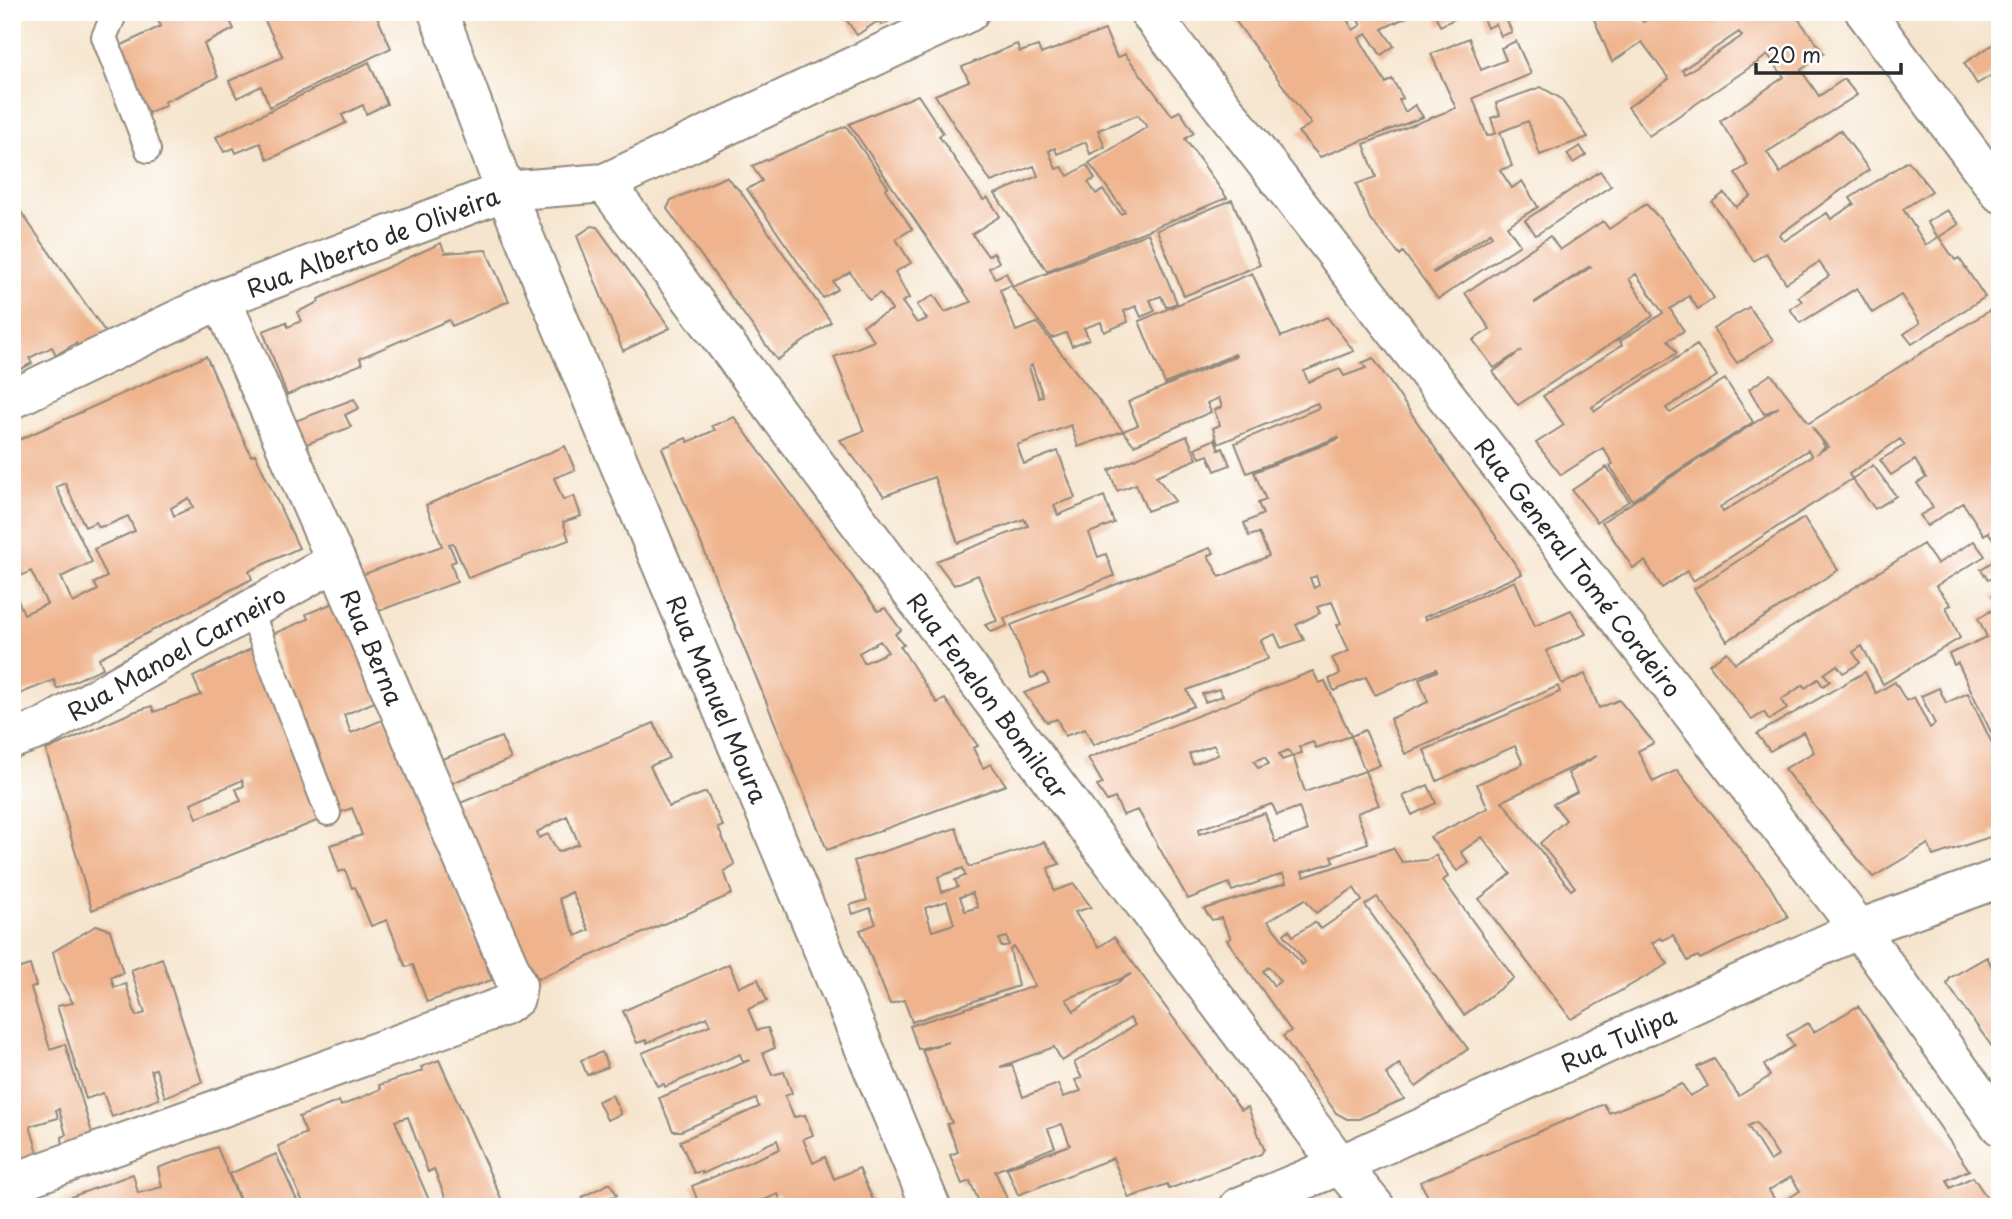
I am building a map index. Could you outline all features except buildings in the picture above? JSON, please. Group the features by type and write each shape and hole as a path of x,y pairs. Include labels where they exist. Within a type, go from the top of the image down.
{"street":[{"name":"Rua Manuel Moura","path":"438,12 505,191 931,1207"},
{"name":"Rua Alberto de Oliveira","path":"12,399 221,299 505,191 605,183 969,12"},
{"name":"Rua General Tomé Cordeiro","path":"1149,12 1860,929 2000,1126"},
{"path":"1865,12 2000,193"},
{"name":"Rua Fenelon Bomilcar","path":"605,183 1340,1165 1375,1207"},
{"name":"Rua Berna","path":"12,1183 491,1011 515,998 517,985 337,561 221,299"},
{"name":"Rua Manoel Carneiro","path":"12,739 43,728 337,561"},
{"name":"Rua Tulipa","path":"1239,1207 1340,1165 1860,929 2000,878"}],"lane":[{"path":"110,12 113,17 104,37 148,149"},
{"path":"250,609 328,813"}]}
